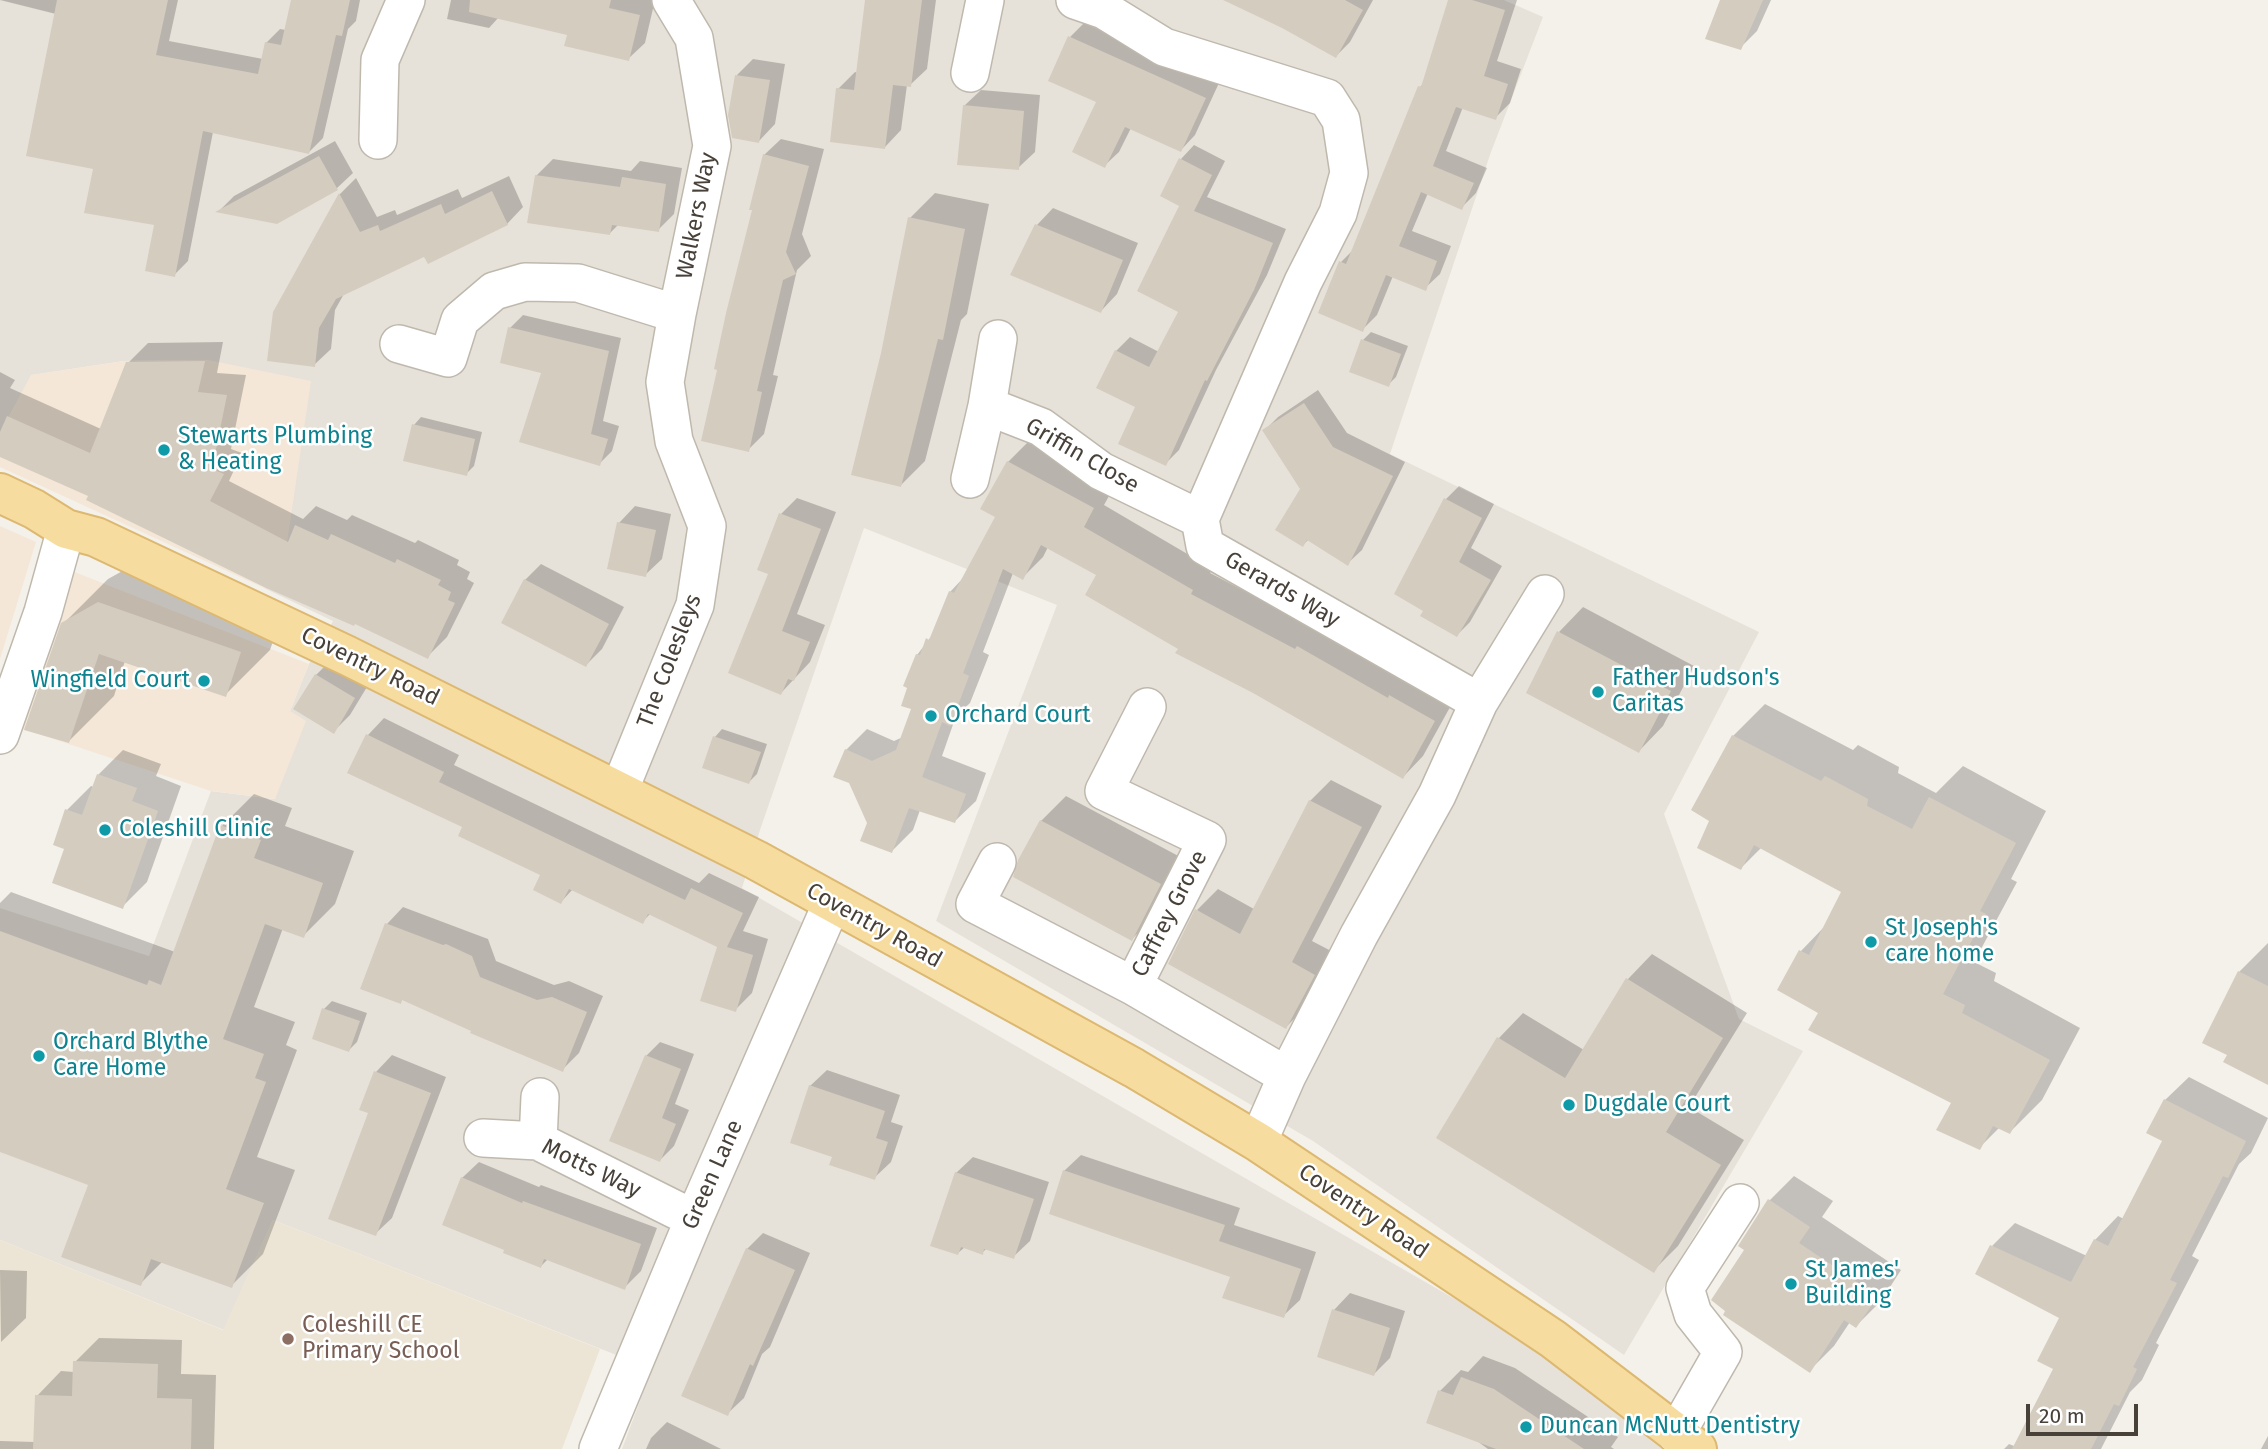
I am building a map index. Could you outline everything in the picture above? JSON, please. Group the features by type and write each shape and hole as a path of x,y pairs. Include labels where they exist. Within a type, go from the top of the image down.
{"main road":[{"name":"Coventry Road","path":"0,493 34,509 66,529 96,537 348,656 756,860 1135,1068 1258,1142 1553,1339 1686,1441"}],"street":[{"path":"378,140 380,60 406,0"},
{"name":"Walkers Way","path":"671,0 694,38 712,146 677,314"},
{"path":"970,74 985,0"},
{"path":"1075,0 1104,10 1164,47 1327,98 1341,120 1349,173 1338,213 1303,282 1200,519"},
{"path":"399,345 449,358 460,320 494,291 525,282 578,283 677,314"},
{"name":"The Colesleys","path":"619,791 695,605 707,526 674,441 665,382 677,314"},
{"path":"970,478 987,406 998,340"},
{"name":"Griffin Close","path":"987,406 1041,427 1101,471 1200,519"},
{"name":"Gerards Way","path":"1200,519 1205,546 1479,702"},
{"path":"0,734 43,612 66,529"},
{"path":"1258,1142 1287,1076 1359,935 1437,795 1479,702 1545,594"},
{"name":"Caffrey Grove","path":"1133,986 1208,840 1104,791 1147,707"},
{"name":"Caffrey Grove","path":"997,862 975,904 1133,986 1287,1076"},
{"name":"Green Lane","path":"598,1449 694,1219 832,903"},
{"path":"538,1141 540,1097"},
{"name":"Motts Way","path":"483,1138 538,1141 694,1219"},
{"path":"1686,1441 1723,1352 1693,1314 1685,1288 1740,1203"}],"shaded area":[{"path":"0,0 1504,0 1543,17 1491,152 1390,454 1759,632 1664,814 1739,1019 1803,1051 1624,1355 1313,1141 936,921 1057,605 864,528 742,888 1715,1449 622,1449 652,1369 273,1220 224,1330 0,1240 0,908 149,956 211,791 275,799 290,711 309,664 333,621 264,588 287,542 208,360 124,361 32,375 0,433"},
{"path":"208,360 311,381 287,542 264,588 0,467 0,433 31,375 124,361"},
{"path":"0,526 36,542 0,659"},
{"path":"72,571 309,664 290,711 306,721 275,799 211,791 23,729"},
{"name":"Coleshill CE Primary School","path":"273,1220 600,1349 562,1449 0,1449 0,1240 223,1330"}],"building":[{"path":"57,0 168,0 156,55 258,74 265,42 281,45 291,0 350,0 342,36 336,35 309,154 203,131 175,277 145,271 154,225 84,213 93,169 26,156"},
{"path":"470,0 611,0 609,8 640,15 629,61 564,46 567,35 469,12"},
{"path":"865,0 922,0 911,87 893,85 885,149 830,142 836,88 854,90"},
{"path":"1223,0 1345,0 1363,10 1336,58"},
{"path":"1448,0 1472,0 1505,10 1484,76 1508,84 1496,120 1456,107 1433,166 1474,183 1462,210 1421,192 1399,246 1437,261 1426,291 1386,275 1363,332 1318,313 1339,261 1346,264 1418,86 1421,87"},
{"path":"1720,0 1763,0 1741,50 1705,39"},
{"path":"1068,36 1206,98 1181,152 1125,127 1105,168 1072,152 1096,102 1048,81"},
{"path":"735,75 770,80 759,143 732,138 728,115"},
{"path":"963,105 1024,111 1019,170 957,165"},
{"path":"763,154 809,166 786,252 796,274 783,280 757,391 762,392 749,452 701,441 726,313"},
{"path":"319,156 338,190 277,224 215,212"},
{"path":"1179,158 1212,175 1194,211 1273,243 1254,290 1207,381 1205,380 1166,466 1118,444 1135,407 1096,388 1115,350 1149,367 1178,312 1137,291 1179,206 1160,196"},
{"path":"535,175 620,187 622,177 666,184 659,232 612,225 610,235 527,223"},
{"path":"492,191 508,225 428,264 424,257 336,299 319,328 315,367 267,361 273,312 339,193 360,232 378,225 380,231 441,204 445,214"},
{"path":"908,217 965,229 943,340 938,339 901,487 851,475 881,353"},
{"path":"1035,224 1123,260 1101,313 1010,275"},
{"path":"508,327 609,351 591,434 608,439 600,466 519,442 541,373 500,363"},
{"path":"1361,339 1401,354 1389,387 1349,372"},
{"path":"205,361 198,392 227,395 212,469 224,474 210,501 288,542 295,525 328,540 331,534 395,563 397,559 441,580 438,585 451,592 448,600 455,603 428,659 355,624 354,626 264,587 86,500 88,496 0,457 0,432 7,416 90,453 126,362"},
{"path":"1304,403 1333,447 1393,476 1348,566 1307,540 1303,547 1275,530 1300,489 1262,430"},
{"path":"412,424 475,439 467,476 403,461"},
{"path":"1007,461 1094,508 1084,527 1193,590 1191,594 1295,649 1297,646 1388,698 1389,695 1435,721 1403,779 1253,693 1175,653 1178,649 1085,595 1096,575 1041,545 1023,580 1003,569 963,673 969,676 950,726 942,722 922,777 966,794 955,823 909,808 892,853 860,841 867,823 849,783 833,777 845,749 872,761 896,750 911,709 901,706 907,688 903,686 916,654 920,655 926,638 929,640 949,591 954,593 995,517 980,509"},
{"path":"1444,498 1482,518 1459,562 1491,580 1457,637 1420,616 1423,611 1394,594"},
{"path":"779,513 821,529 782,631 810,642 794,681 788,679 781,695 728,673 768,574 757,570"},
{"path":"617,522 656,530 646,577 607,569"},
{"path":"524,579 609,624 586,667 501,623"},
{"name":"Wingfield Court","path":"98,602 241,652 226,697 99,654 69,743 24,730 61,623"},
{"name":"Father Hudson's Caritas","path":"1557,631 1671,691 1639,753 1526,693"},
{"path":"315,674 355,698 334,734 293,709"},
{"path":"366,734 444,772 439,782 685,900 691,888 743,913 727,947 753,955 736,1012 700,1001 717,947 648,914 643,924 569,889 561,904 533,890 540,875 458,836 462,827 347,773"},
{"name":"St Joseph's care home","path":"1732,735 1821,781 1825,776 1868,799 1867,806 1912,829 1929,797 2016,843 1980,911 1986,914 1943,994 1965,1005 1962,1013 2050,1060 2010,1134 1993,1126 1980,1150 1936,1130 1951,1103 1808,1030 1818,1013 1777,990 1799,950 1809,955 1841,892 1754,845 1741,870 1697,848 1709,821 1691,810"},
{"path":"713,736 761,752 749,784 702,768"},
{"name":"Coleshill Clinic","path":"97,774 137,788 132,801 158,811 123,909 52,883 64,849 53,845 65,809 82,815"},
{"path":"1309,800 1362,827 1292,962 1315,975 1286,1029 1168,964 1195,909 1240,934"},
{"path":"1040,820 1161,884 1132,941 1013,877 1018,860"},
{"name":"Orchard Blythe Care Home","path":"220,825 261,840 254,858 323,883 304,938 265,924 223,1039 264,1054 255,1078 266,1082 226,1189 264,1203 232,1288 151,1259 141,1286 61,1257 88,1185 0,1152 0,931 147,985 149,980 161,985"},
{"path":"385,923 472,956 480,977 537,1000 552,997 587,1012 563,1072 470,1033 471,1031 402,1000 401,1004 360,989"},
{"path":"2238,971 2268,986 2268,1085 2223,1062 2227,1055 2202,1043"},
{"name":"Dugdale Court","path":"1626,978 1723,1038 1666,1132 1721,1165 1654,1273 1436,1138 1497,1037 1565,1078"},
{"path":"322,1008 360,1021 349,1052 312,1039"},
{"path":"645,1055 681,1069 662,1118 676,1124 660,1162 609,1141"},
{"path":"374,1071 431,1093 376,1236 328,1219 368,1113 359,1110"},
{"path":"809,1085 885,1111 876,1138 888,1142 875,1180 829,1165 832,1157 790,1143"},
{"path":"2164,1099 2246,1141 2228,1178 2223,1176 2170,1280 2177,1283 2133,1367 2137,1369 2119,1406 2114,1404 2091,1449 2012,1449 2053,1369 2037,1361 2059,1318 1975,1274 1990,1245 2071,1282 2094,1239 2108,1246 2162,1141 2146,1133"},
{"path":"1063,1170 1225,1225 1219,1241 1301,1269 1284,1318 1222,1298 1230,1277 1049,1214"},
{"path":"955,1172 1034,1199 1014,1259 984,1249 983,1255 961,1247 958,1255 930,1246"},
{"path":"461,1177 522,1203 523,1201 641,1244 625,1290 544,1259 541,1268 442,1225"},
{"name":"St James' Building","path":"1768,1199 1810,1227 1799,1243 1878,1296 1856,1328 1844,1320 1810,1373 1723,1315 1725,1311 1711,1300 1744,1250 1738,1246"},
{"path":"746,1248 795,1270 728,1416 681,1396"},
{"path":"1332,1309 1390,1328 1374,1376 1317,1357"},
{"path":"73,1361 158,1364 157,1398 192,1399 191,1449 33,1449 35,1395 72,1396"},
{"path":"1461,1377 1494,1389 1584,1449 1496,1449 1426,1423 1438,1390 1453,1395"}],"place":[{"name":"Stewarts Plumbing & Heating","path":"164,450"},
{"name":"Wingfield Court","path":"204,681"},
{"name":"Father Hudson's Caritas","path":"1598,692"},
{"name":"Orchard Court","path":"931,716"},
{"name":"Coleshill Clinic","path":"105,830"},
{"name":"St Joseph's care home","path":"1871,942"},
{"name":"Orchard Blythe Care Home","path":"39,1056"},
{"name":"Dugdale Court","path":"1569,1105"},
{"name":"St James' Building","path":"1791,1284"},
{"name":"Coleshill CE Primary School","path":"288,1339"},
{"name":"Duncan McNutt Dentistry","path":"1526,1427"}]}
